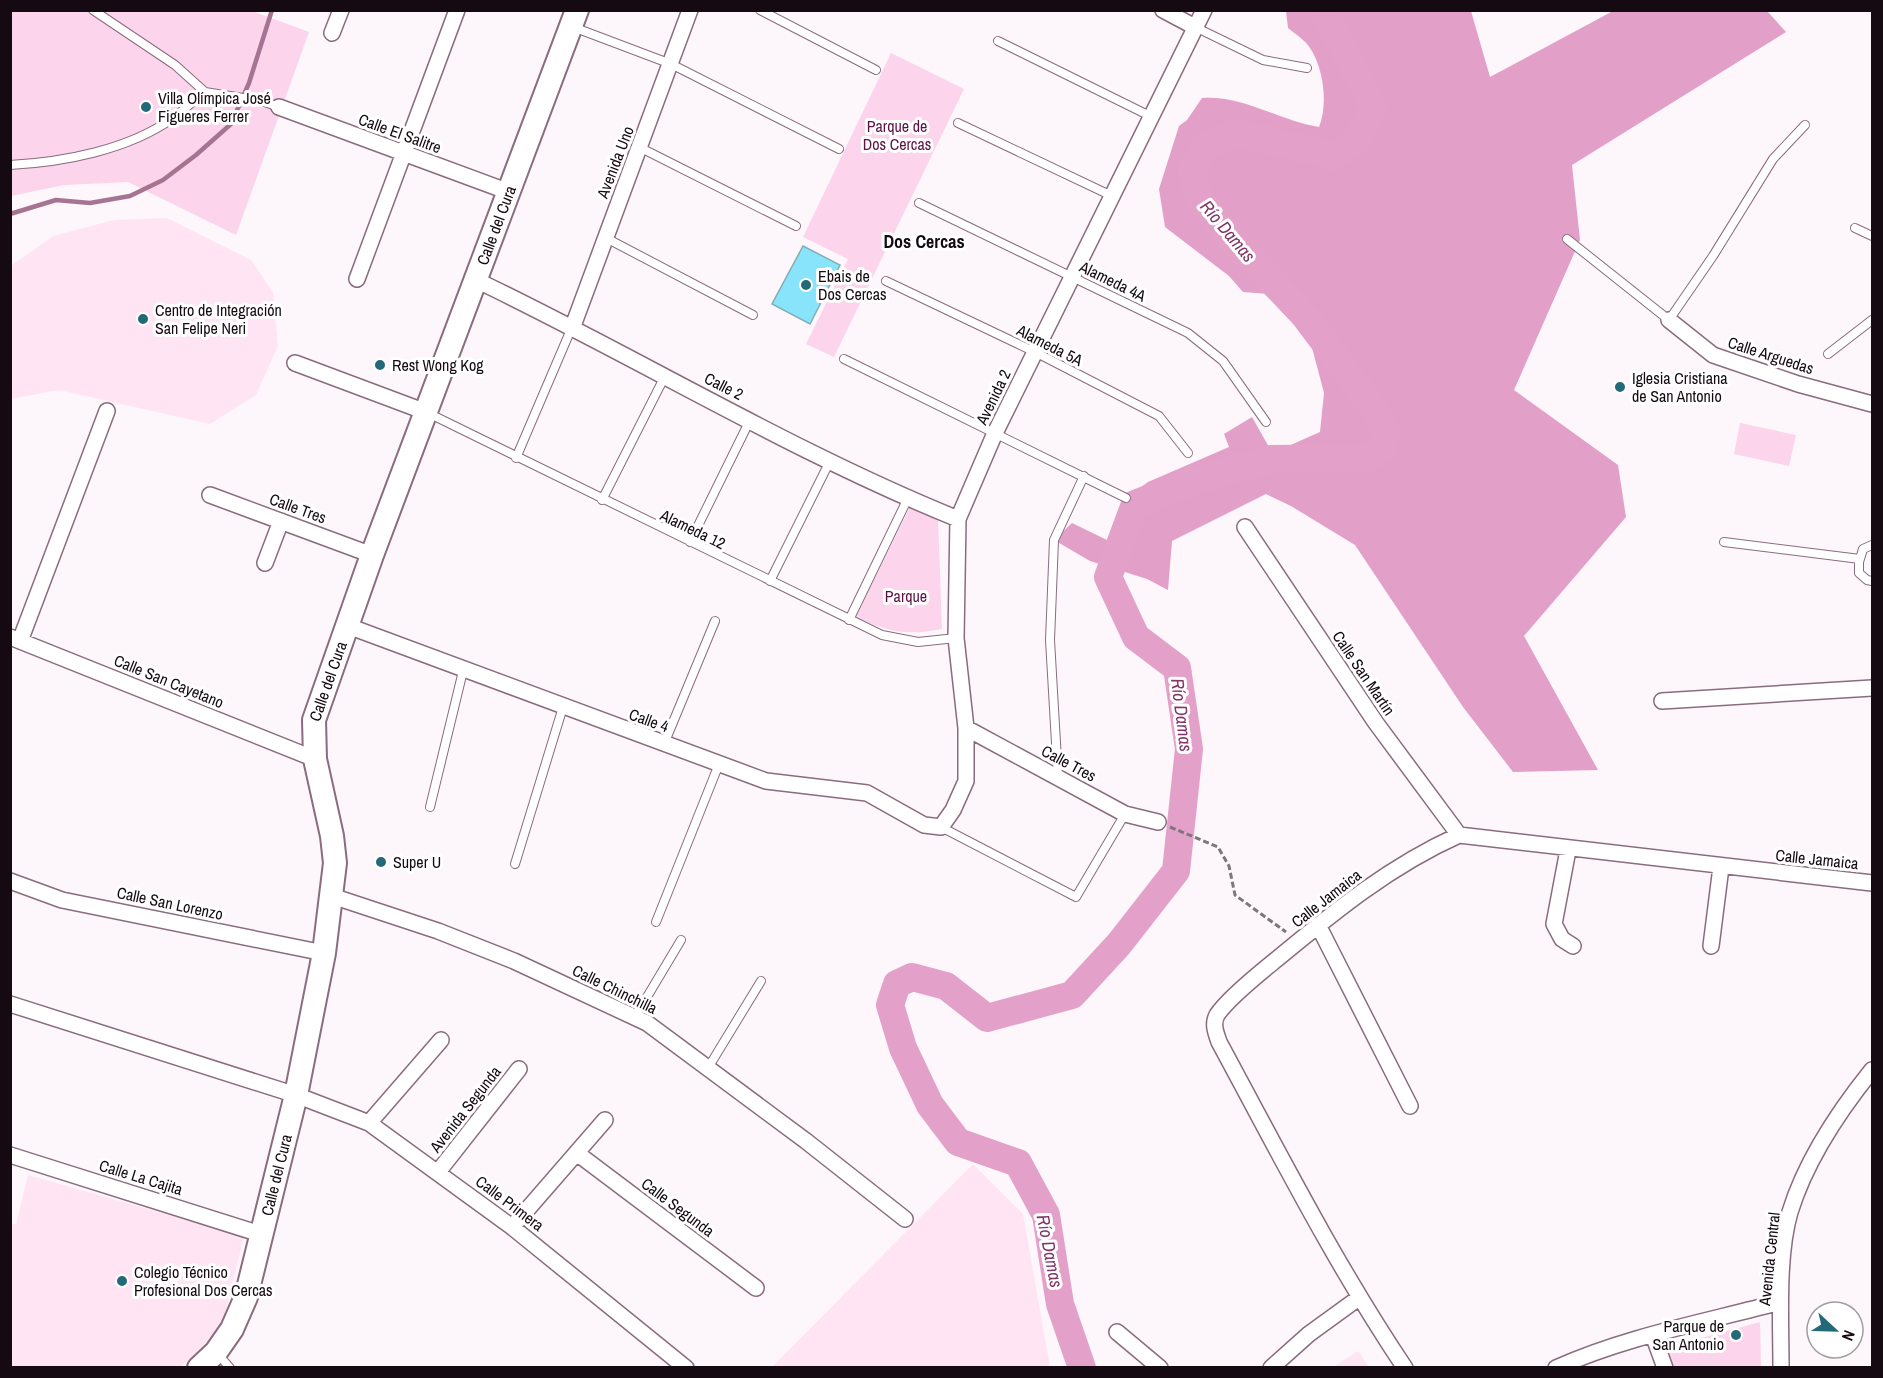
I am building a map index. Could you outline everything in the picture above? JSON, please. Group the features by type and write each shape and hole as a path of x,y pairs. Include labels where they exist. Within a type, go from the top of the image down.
{"street":[{"path":"332,33 341,10"},
{"path":"357,279 458,10"},
{"name":"Avenida Uno","path":"573,326 690,10"},
{"path":"1163,10 1195,27"},
{"name":"Avenida 2","path":"940,827 953,810 966,781 966,728 956,638 958,519 995,433 1204,10"},
{"name":"Calle del Cura","path":"199,1368 223,1360 232,1329 246,1297 296,1095 324,953 334,863 332,836 315,759 314,720 372,555 574,18"},
{"name":"Calle El Salitre","path":"279,107 509,192"},
{"name":"Calle 2","path":"476,280 573,326 750,420 908,498 958,519"},
{"name":"Calle Arguedas","path":"1669,320 1713,355 1798,384 1872,404"},
{"path":"295,363 426,412"},
{"path":"15,639 107,411"},
{"name":"Calle Tres","path":"210,495 372,555"},
{"path":"265,563 281,521"},
{"name":"Calle San Martín","path":"1245,527 1376,723 1459,836"},
{"name":"Calle 4","path":"348,626 463,671 766,781 867,793 924,825 940,827"},
{"name":"Calle San Cayetano","path":"15,639 315,759"},
{"path":"1662,701 1872,688"},
{"name":"Calle Tres","path":"966,728 1125,814 1158,822"},
{"name":"Calle Jamaica","path":"1405,1368 1360,1297 1287,1168 1214,1029 1216,1016 1253,979 1354,895 1424,851 1459,836 1872,883"},
{"path":"1568,850 1554,924 1562,939 1573,946"},
{"path":"1711,946 1721,867"},
{"name":"Calle San Lorenzo","path":"10,881 62,900 324,953"},
{"name":"Calle Chinchilla","path":"332,896 438,931 514,961 647,1023 905,1219"},
{"path":"1318,926 1410,1106"},
{"path":"10,1004 296,1095"},
{"path":"369,1123 441,1040"},
{"name":"Avenida Segunda","path":"438,1172 519,1069"},
{"name":"Avenida Central","path":"1781,1368 1780,1302 1790,1212 1817,1150 1854,1092 1872,1070"},
{"name":"Calle Primera","path":"296,1095 369,1123 512,1227 686,1368"},
{"path":"512,1227 578,1154 605,1120"},
{"name":"Calle Segunda","path":"578,1154 756,1288"},
{"name":"Calle La Cajita","path":"10,1155 260,1234"},
{"path":"1271,1368 1309,1334 1360,1297"},
{"path":"1556,1368 1582,1356 1653,1335 1780,1302"},
{"path":"1118,1332 1160,1368"},
{"path":"1653,1335 1665,1368"}],"lane":[{"path":"93,10 175,65 205,92 250,99 279,107"},
{"path":"759,10 876,70"},
{"path":"574,18 839,149"},
{"path":"1195,27 1263,60 1307,68"},
{"path":"998,41 1152,117"},
{"path":"10,165 94,152 127,141 172,119 205,92"},
{"path":"958,123 1112,196"},
{"path":"1567,239 1669,320 1713,256 1773,159 1805,125"},
{"path":"639,147 796,226"},
{"name":"Alameda 4A","path":"919,203 1188,333 1223,361 1266,422"},
{"path":"1855,228 1872,236"},
{"path":"606,238 753,315"},
{"name":"Alameda 5A","path":"886,281 1035,352 1159,416 1188,453"},
{"path":"1828,354 1872,320"},
{"path":"516,458 573,326"},
{"path":"844,359 1126,498"},
{"path":"602,500 665,376"},
{"name":"Alameda 12","path":"426,412 882,635 918,642 956,638"},
{"path":"690,542 750,420"},
{"path":"770,581 831,460"},
{"path":"1058,778 1050,640 1054,540 1084,476"},
{"path":"849,620 908,498"},
{"path":"1724,542 1860,559"},
{"path":"1872,545 1863,549 1859,573 1872,581"},
{"path":"664,744 715,621"},
{"path":"430,807 463,671"},
{"path":"516,864 563,707"},
{"path":"656,922 719,764"},
{"path":"940,827 1076,897 1125,814"},
{"path":"635,1017 681,940"},
{"path":"708,1068 761,981"}],"path":[{"path":"1158,822 1218,847 1229,866 1235,895 1280,926 1297,943"}],"shaded area":[{"path":"1286,11 1471,11 1490,77 1613,11 1767,11 1786,32 1572,165 1580,240 1514,390 1618,465 1626,517 1524,636 1598,770 1513,772 1463,707 1355,545 1291,506 1266,494 1172,541 1168,590 1147,579 1090,561 1054,540 1072,523 1107,540 1126,498 1148,482 1229,447 1224,434 1252,417 1269,447 1286,447 1320,432 1324,393 1309,336 1269,294 1243,292 1229,276 1165,227 1159,189 1179,126 1187,120 1202,98 1232,100 1290,120 1319,127 1324,98 1319,66 1308,45 1288,28"},
{"name":"Centro de Integración San Felipe Neri","path":"167,218 251,260 273,292 278,346 256,395 210,424 59,390 11,399 11,266 53,236 114,220"},
{"path":"973,1164 1023,1214 1050,1367 772,1367"},
{"name":"Colegio Técnico Profesional Dos Cercas","path":"28,1175 244,1236 222,1327 181,1367 11,1367 10,1224 16,1224"},
{"path":"1358,1351 1369,1367 1333,1367"}],"green space":[{"name":"Villa Olímpica José Figueres Ferrer","path":"11,11 252,11 309,32 236,235 128,182 64,185 11,196"},
{"name":"Parque de Dos Cercas","path":"891,53 964,89 834,357 806,344 848,259 803,237"},
{"path":"1740,423 1796,435 1789,466 1734,454"},
{"name":"Parque","path":"911,505 938,517 942,629 918,632 898,631 856,617"},
{"name":"Parque de San Antonio","path":"1760,1322 1761,1367 1671,1367 1665,1348"}],"building":[{"name":"Ebais de Dos Cercas","path":"803,246 840,265 810,324 772,304"}],"waterway":[{"path":"10,214 56,200 90,203 130,196 163,180 196,155 231,124 249,83 272,10"},
{"name":"Río Damas","path":"1082,1368 1060,1304 1046,1215 1018,1163 958,1142 930,1105 903,1048 890,1005 897,984 912,977 946,986 987,1018 1072,995 1119,944 1176,871 1189,749 1177,668 1136,637 1108,577 1135,504 1196,480 1271,459 1369,458 1383,448 1386,431 1371,404 1304,315 1225,232 1199,198 1191,169 1206,146 1235,133 1334,156 1359,139 1373,106 1324,10"}],"place":[{"name":"Villa Olímpica José Figueres Ferrer","path":"146,107"},
{"name":"Ebais de Dos Cercas","path":"806,285"},
{"name":"Centro de Integración San Felipe Neri","path":"143,319"},
{"name":"Rest Wong Kog","path":"380,365"},
{"name":"Iglesia Cristiana de San Antonio","path":"1620,387"},
{"name":"Super U","path":"381,862"},
{"name":"Colegio Técnico Profesional Dos Cercas","path":"122,1281"},
{"name":"Parque de San Antonio","path":"1736,1335"}],"district":[{"name":"Dos Cercas","path":"924,241"}]}
